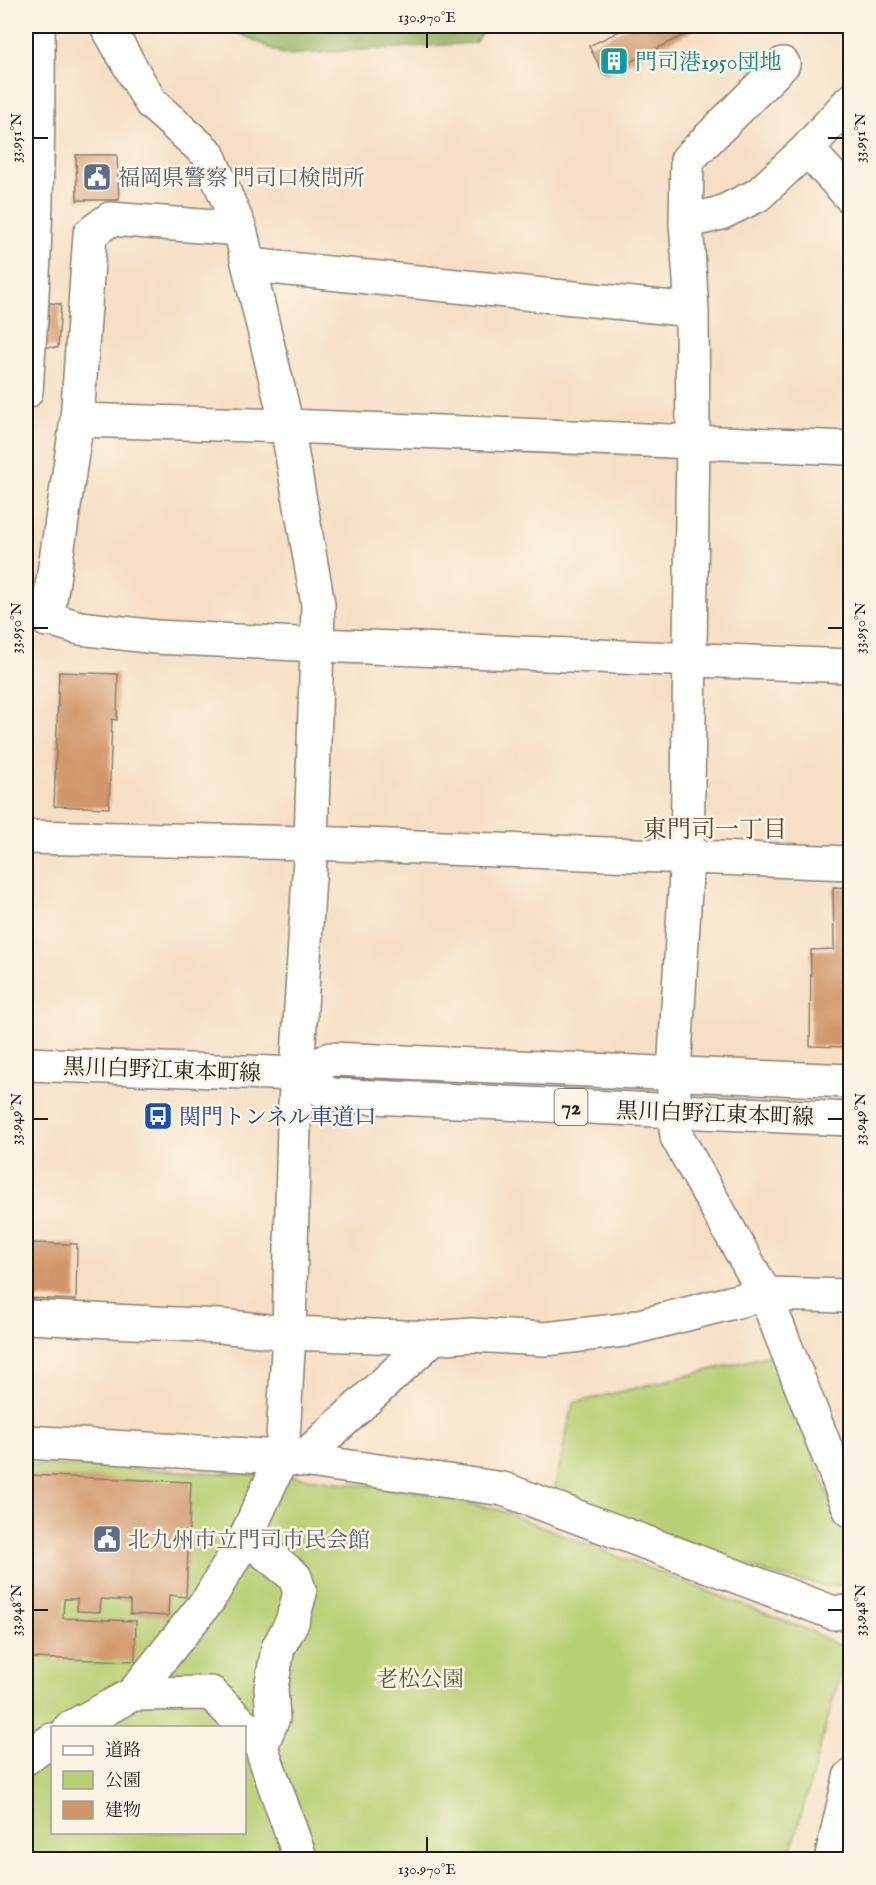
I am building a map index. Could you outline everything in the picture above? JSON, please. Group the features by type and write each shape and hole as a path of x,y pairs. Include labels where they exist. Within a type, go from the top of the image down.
{"main road":[{"path":"26,392 32,306 39,88 38,26"},
{"path":"107,26 151,103 208,154 240,229 287,426 318,604 311,843 294,1122 289,1333 292,1458"},
{"path":"783,64 687,159 686,222 692,310 693,442 687,858 674,1073 674,1111 677,1137 765,1294 850,1510"},
{"path":"686,222 721,213 758,195 807,149 850,101"},
{"path":"807,149 849,190"},
{"path":"240,229 110,219 90,234 77,420 36,616 80,627 156,637 850,666"},
{"path":"250,266 692,310"},
{"path":"77,420 850,448"},
{"path":"26,837 311,843 850,863"},
{"name":"黒川白野江東本町線","path":"26,1064 298,1074 331,1059 850,1081"},
{"name":"黒川白野江東本町線","path":"298,1074 330,1095 850,1119"},
{"path":"26,1317 220,1326 289,1333 433,1338 471,1335 545,1339 624,1330 765,1294 850,1296"},
{"path":"74,1726 133,1694 209,1599 292,1458 433,1338"},
{"path":"26,1442 292,1458 503,1489 834,1612 850,1612"},
{"path":"246,1537 295,1577 300,1593 292,1622 278,1648 271,1688 273,1719 261,1746"},
{"path":"133,1694 211,1694 244,1726"},
{"path":"246,1728 259,1741 302,1860"},
{"path":"26,1758 51,1741"},
{"path":"831,1860 850,1777"}],"green space":[{"path":"225,26 486,26 475,43 284,55"},
{"path":"776,1354 848,1550 851,1561 850,1571 842,1585 827,1587 774,1575 554,1491 573,1403"},
{"name":"老松公園","path":"26,1464 291,1476 426,1493 499,1510 813,1632 847,1650 789,1859 26,1860"}],"building":[{"name":"門司港1950団地","path":"630,26 702,26 604,75 589,46"},
{"name":"福岡県警察 門司口検問所","path":"76,155 117,155 119,200 77,200"},
{"path":"26,301 61,304 58,348 26,345"},
{"path":"59,672 118,674 117,720 112,719 109,808 54,806"},
{"path":"833,887 850,888 850,1047 810,1046 811,950 834,949"},
{"path":"846,1159 850,1159 850,1223 844,1223"},
{"path":"26,1243 77,1244 76,1300 26,1298"},
{"name":"北九州市立門司市民会館","path":"26,1475 191,1482 186,1597 169,1595 168,1616 130,1614 130,1601 101,1599 100,1612 77,1611 77,1599 64,1599 63,1618 136,1621 135,1661 26,1658"}],"place":[{"name":"門司港1950団地","path":"614,61"},
{"name":"福岡県警察 門司口検問所","path":"97,177"},
{"name":"関門トンネル車道口","path":"158,1116"},
{"name":"北九州市立門司市民会館","path":"107,1539"}],"district":[{"name":"東門司一丁目","path":"715,829"}]}
